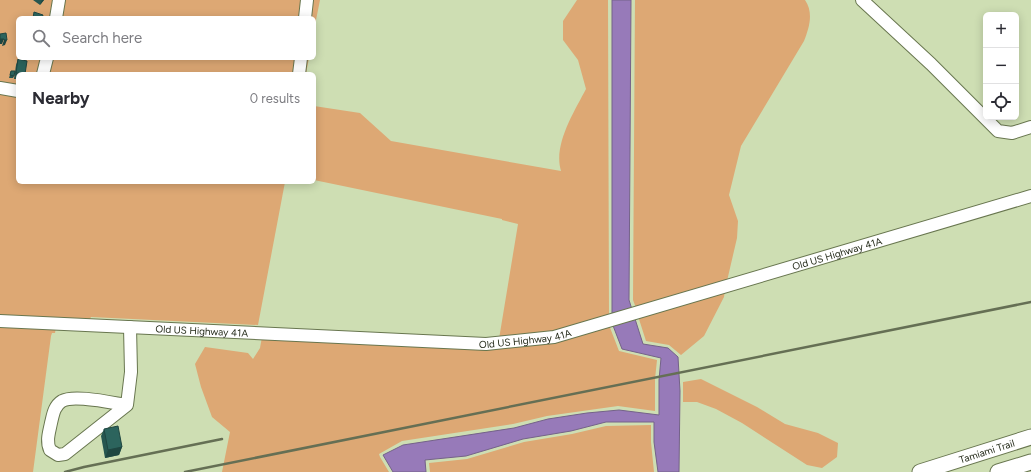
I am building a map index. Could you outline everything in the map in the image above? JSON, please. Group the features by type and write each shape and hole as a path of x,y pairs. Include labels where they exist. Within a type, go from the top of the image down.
{"main road":[{"name":"Tamiami Trail","path":"920,472 1031,437"},
{"path":"998,472 1031,462"}],"street":[{"path":"56,16 59,0"},
{"path":"305,16 307,0"},
{"path":"862,0 998,131 1012,133 1031,127"},
{"path":"44,72 46,60"},
{"path":"299,72 301,60"},
{"path":"0,88 16,91"},
{"name":"Old US Highway 41A","path":"0,321 486,344 554,336 1031,196"},
{"path":"127,405 86,398 73,398 62,401 53,411 48,437 50,450 58,455 65,454 127,405 131,372 130,327"}],"shaded area":[{"path":"0,0 320,0 316,20 316,16 16,16 16,60 309,60 306,72 16,72 16,184 285,184 258,325 91,317 90,319 0,317"},
{"path":"577,0 608,0 609,316 553,333 499,339 518,224 502,219 316,180 316,106 360,113 391,141 561,171 559,161 562,140 571,118 586,89 578,60 563,40 563,21"},
{"path":"612,0 631,0 629,300 643,344 668,348 678,357 680,391 679,472 658,472 654,442 654,422 606,422 571,431 523,439 466,456 425,460 426,472 393,472 383,455 403,445 514,428 548,419 587,413 619,410 659,415 659,380 661,358 622,349 612,323"},
{"path":"635,0 805,0 808,5 810,15 809,26 804,41 741,146 729,195 738,221 737,238 727,281 636,308 633,300"},
{"path":"725,290 724,297 704,336 681,355 669,345 646,341 638,316"},
{"path":"0,325 56,327 55,333 52,333 51,336 33,472 0,472"},
{"path":"609,325 619,351 657,360 655,379 655,411 618,406 547,416 513,424 402,441 379,454 389,472 222,472 230,432 212,417 201,387 195,364 205,347 248,353 253,359 260,348 262,337 486,348"},
{"path":"701,379 757,407 785,424 818,433 838,443 837,457 822,468 807,465 742,423 716,409 697,402 683,402 683,382"},
{"path":"651,425 654,472 430,472 429,463 467,459 524,442 572,434 606,426"}],"building":[{"path":"34,12 43,15 43,16 33,16"},
{"path":"6,33 7,40 0,39 0,34"},
{"path":"18,60 27,61 25,72 16,72"},
{"path":"11,71 15,71 14,76 10,75"},
{"path":"118,426 122,447 108,450 104,429"}],"railway":[{"path":"185,472 1031,302"},
{"path":"65,472 222,439"}]}
